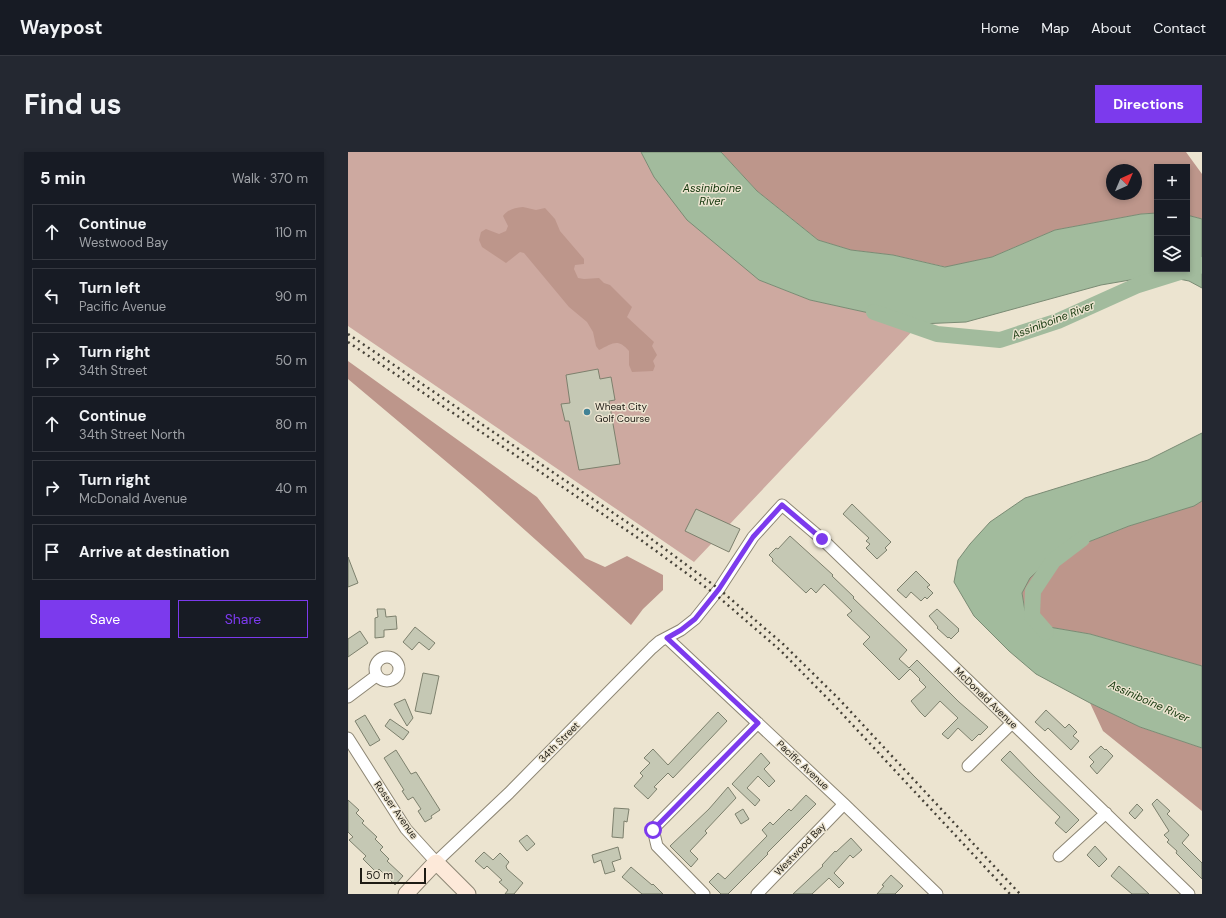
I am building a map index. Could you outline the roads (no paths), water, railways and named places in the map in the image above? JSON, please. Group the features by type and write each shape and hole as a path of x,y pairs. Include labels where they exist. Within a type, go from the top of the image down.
{"street":[{"name":"34th Street","path":"406,894 436,862 509,793 652,648 687,626 695,619 717,592 753,537 782,505"},
{"name":"McDonald Avenue","path":"782,505 822,539 1189,894"},
{"name":"Pacific Avenue","path":"667,638 844,804 932,892"},
{"path":"348,697 376,676"},
{"path":"704,894 657,846 653,830 758,723"},
{"path":"968,766 1012,723"},
{"name":"Rosser Avenue","path":"348,738 406,829 468,894"},
{"name":"Westwood Bay","path":"757,894 844,804"},
{"path":"1059,856 1106,814"}],"water":[{"name":"Assiniboine River","path":"641,152 721,152 757,191 818,240 851,250 893,255 945,267 992,257 1055,230 1141,214 1154,213 1154,272 1190,272 1190,216 1202,219 1202,288 1189,281 1159,275 1101,285 966,322 919,324 810,300 759,280 687,220 654,177"},
{"name":"Assiniboine River","path":"1202,433 1202,501 1194,506 1129,526 1055,555 1030,578 1022,593 1025,611 1049,627 1090,634 1202,666 1202,748 1140,727 1090,703 1036,674 1009,651 974,616 954,582 958,560 970,544 990,522 1025,498 1148,460"}],"waterway":[{"name":"Assiniboine River","path":"874,312 937,334 1000,340 1058,321 1138,285 1202,265"},
{"name":"Assiniboine River","path":"1046,632 1032,616 1033,591 1053,561 1082,539"}],"railway":[{"path":"348,334 646,535 719,589 783,644 839,699 1020,894"},
{"path":"348,342 641,540 715,594 780,650 833,704 1010,894"}],"place":[{"name":"Wheat City Golf Course","path":"587,412"}]}
